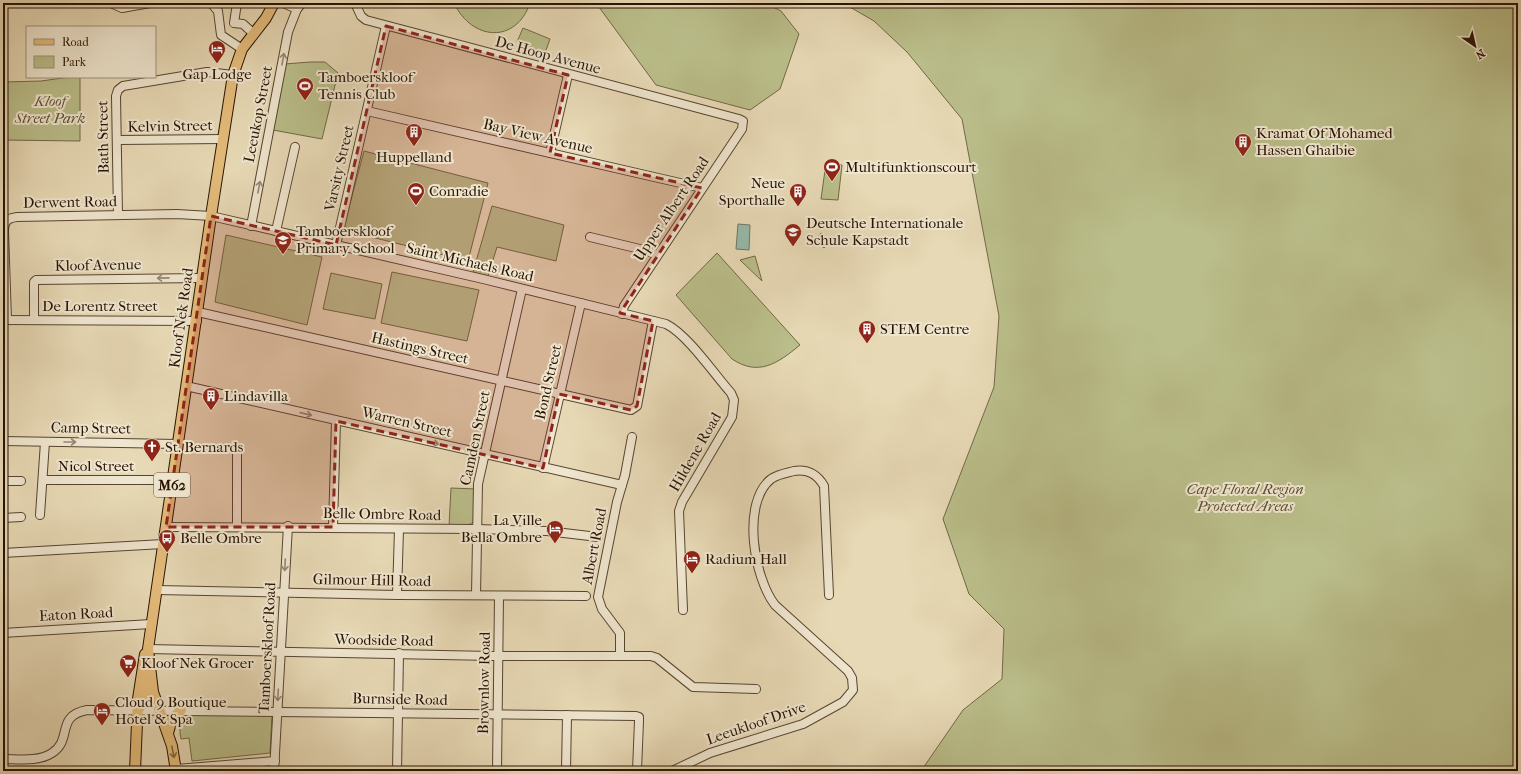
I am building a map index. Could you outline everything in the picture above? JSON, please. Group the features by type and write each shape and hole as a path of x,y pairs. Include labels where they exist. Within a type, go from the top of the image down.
{"main road":[{"name":"Kloof Nek Road","path":"148,649 233,75 242,49 266,18 274,3"},
{"name":"M62","path":"148,649 153,692 168,733 176,770"},
{"name":"M62","path":"135,771 138,699 144,659 148,649"},
{"path":"138,710 145,699 150,673"},
{"path":"168,733 172,719 181,710"}],"street":[{"path":"110,3 116,7 124,8 150,3"},
{"path":"211,3 218,11 221,35 242,49"},
{"path":"237,3 234,23 243,24 254,34"},
{"path":"283,3 299,6"},
{"name":"De Hoop Avenue","path":"355,3 364,19 386,26 568,75 676,102 739,119 743,122"},
{"name":"Leeukop Street","path":"252,226 288,32 299,6"},
{"name":"Varsity Street","path":"336,245 386,26"},
{"name":"Bath Street","path":"118,215 118,140 116,96 118,90 123,86 207,72 233,75"},
{"path":"550,153 568,75"},
{"name":"Bay View Avenue","path":"367,111 702,188"},
{"name":"Upper Albert Road","path":"622,314 624,306 657,255 742,129 743,122"},
{"name":"Kelvin Street","path":"118,140 223,139"},
{"path":"276,231 295,147"},
{"name":"Derwent Road","path":"5,320 4,226 11,218 177,214 211,216"},
{"name":"Saint Michaels Road","path":"211,216 653,321"},
{"path":"590,237 648,251 657,255"},
{"name":"Kloof Avenue","path":"34,320 34,282 36,280 202,278"},
{"name":"Camden Street","path":"476,595 478,484 522,289"},
{"name":"Bond Street","path":"543,468 581,303"},
{"name":"De Lorentz Street","path":"5,320 198,316"},
{"name":"Hastings Street","path":"198,316 629,410 634,409 637,406 653,321"},
{"name":"Hildene Road","path":"653,321 666,324 676,330 731,393 734,400 732,417 682,502 679,511 683,610"},
{"name":"Warren Street","path":"186,386 622,485"},
{"path":"333,527 336,421"},
{"name":"Albert Road","path":"620,656 620,633 602,609 598,597 616,502 622,485 632,437"},
{"name":"Camp Street","path":"3,441 178,444"},
{"path":"40,515 45,442"},
{"path":"237,451 237,526"},
{"name":"Leeukloof Drive","path":"672,771 710,753 804,724 843,702 850,696 853,690 852,678 848,671 774,605 759,573 754,550 754,522 762,490 771,480 779,475 798,470 808,471 819,478 824,486 829,595"},
{"name":"Nicol Street","path":"43,480 172,480"},
{"path":"3,481 21,481"},
{"path":"3,518 21,517"},
{"name":"Belle Ombre Road","path":"166,527 288,526 399,529 477,529 547,531 598,537"},
{"name":"Tamboerskloof Road","path":"274,771 288,526"},
{"path":"398,595 399,529"},
{"path":"3,553 163,544"},
{"name":"Gilmour Hill Road","path":"156,590 398,595 586,596"},
{"name":"Brownlow Road","path":"497,771 499,596"},
{"name":"Eaton Road","path":"3,632 151,624"},
{"name":"Woodside Road","path":"148,649 655,657 693,687 756,689"},
{"path":"397,771 399,654"},
{"path":"3,759 32,759 52,753 61,744 68,719 81,711 160,710"},
{"name":"Burnside Road","path":"160,710 636,716 639,717 638,771"},
{"path":"566,771 567,715"},
{"path":"176,770 207,769 275,761"}],"highlighted area":[{"path":"386,26 568,75 550,153 702,188 620,313 653,321 637,406 631,410 559,394 543,468 336,421 333,527 166,527 211,216 336,245"}],"green space":[{"path":"454,3 530,3 523,16 515,26 505,31 494,33 482,31 472,25 462,16"},
{"path":"596,3 765,3 781,11 799,34 780,89 750,110 656,85"},
{"name":"Cape Floral Region Protected Areas","path":"843,3 1518,3 1518,771 921,771 963,710 1002,679 1004,629 969,594 943,519 994,387 999,316 962,119 907,52 874,21"},
{"path":"523,28 550,39 545,53 517,42"},
{"name":"Tamboerskloof Tennis Club","path":"325,62 338,73 322,139 273,130 285,64"},
{"name":"Kloof Street Park","path":"63,78 80,78 80,141 3,140 3,82 41,81"},
{"name":"Conradie","path":"364,151 488,183 468,261 343,230"},
{"name":"Multifunktionscourt","path":"826,163 842,165 838,200 821,199"},
{"path":"492,206 564,225 556,261 497,247 488,276 473,272"},
{"path":"821,233 830,240 824,248 814,240"},
{"path":"226,235 322,257 307,325 215,302"},
{"path":"717,253 800,345 784,357 768,366 751,367 732,359 676,295"},
{"path":"755,256 762,281 740,260"},
{"path":"392,272 479,290 467,341 381,323"},
{"path":"331,273 382,284 375,319 323,309"},
{"path":"451,488 476,489 474,521 469,525 449,526"},
{"path":"195,714 272,715 270,753 192,761 189,738 181,739 180,726 186,718"}],"shaded area":[{"path":"738,224 750,225 749,250 736,249"}],"place":[{"name":"Gap Lodge","path":"217,64"},
{"name":"Tamboerskloof Tennis Club","path":"305,101"},
{"name":"Huppelland","path":"414,147"},
{"name":"Kramat Of Mohamed Hassen Ghaibie","path":"1243,157"},
{"name":"Multifunktionscourt","path":"832,182"},
{"name":"Conradie","path":"416,206"},
{"name":"Neue Sporthalle","path":"798,207"},
{"name":"Deutsche Internationale Schule Kapstadt","path":"793,247"},
{"name":"Tamboerskloof Primary School","path":"283,255"},
{"name":"STEM Centre","path":"867,344"},
{"name":"Lindavilla","path":"211,411"},
{"name":"St. Bernards","path":"152,462"},
{"name":"La Ville Bella Ombre","path":"555,544"},
{"name":"Belle Ombre","path":"167,553"},
{"name":"Radium Hall","path":"692,574"},
{"name":"Kloof Nek Grocer","path":"128,678"},
{"name":"Cloud 9 Boutique Hotel & Spa","path":"102,726"}]}
